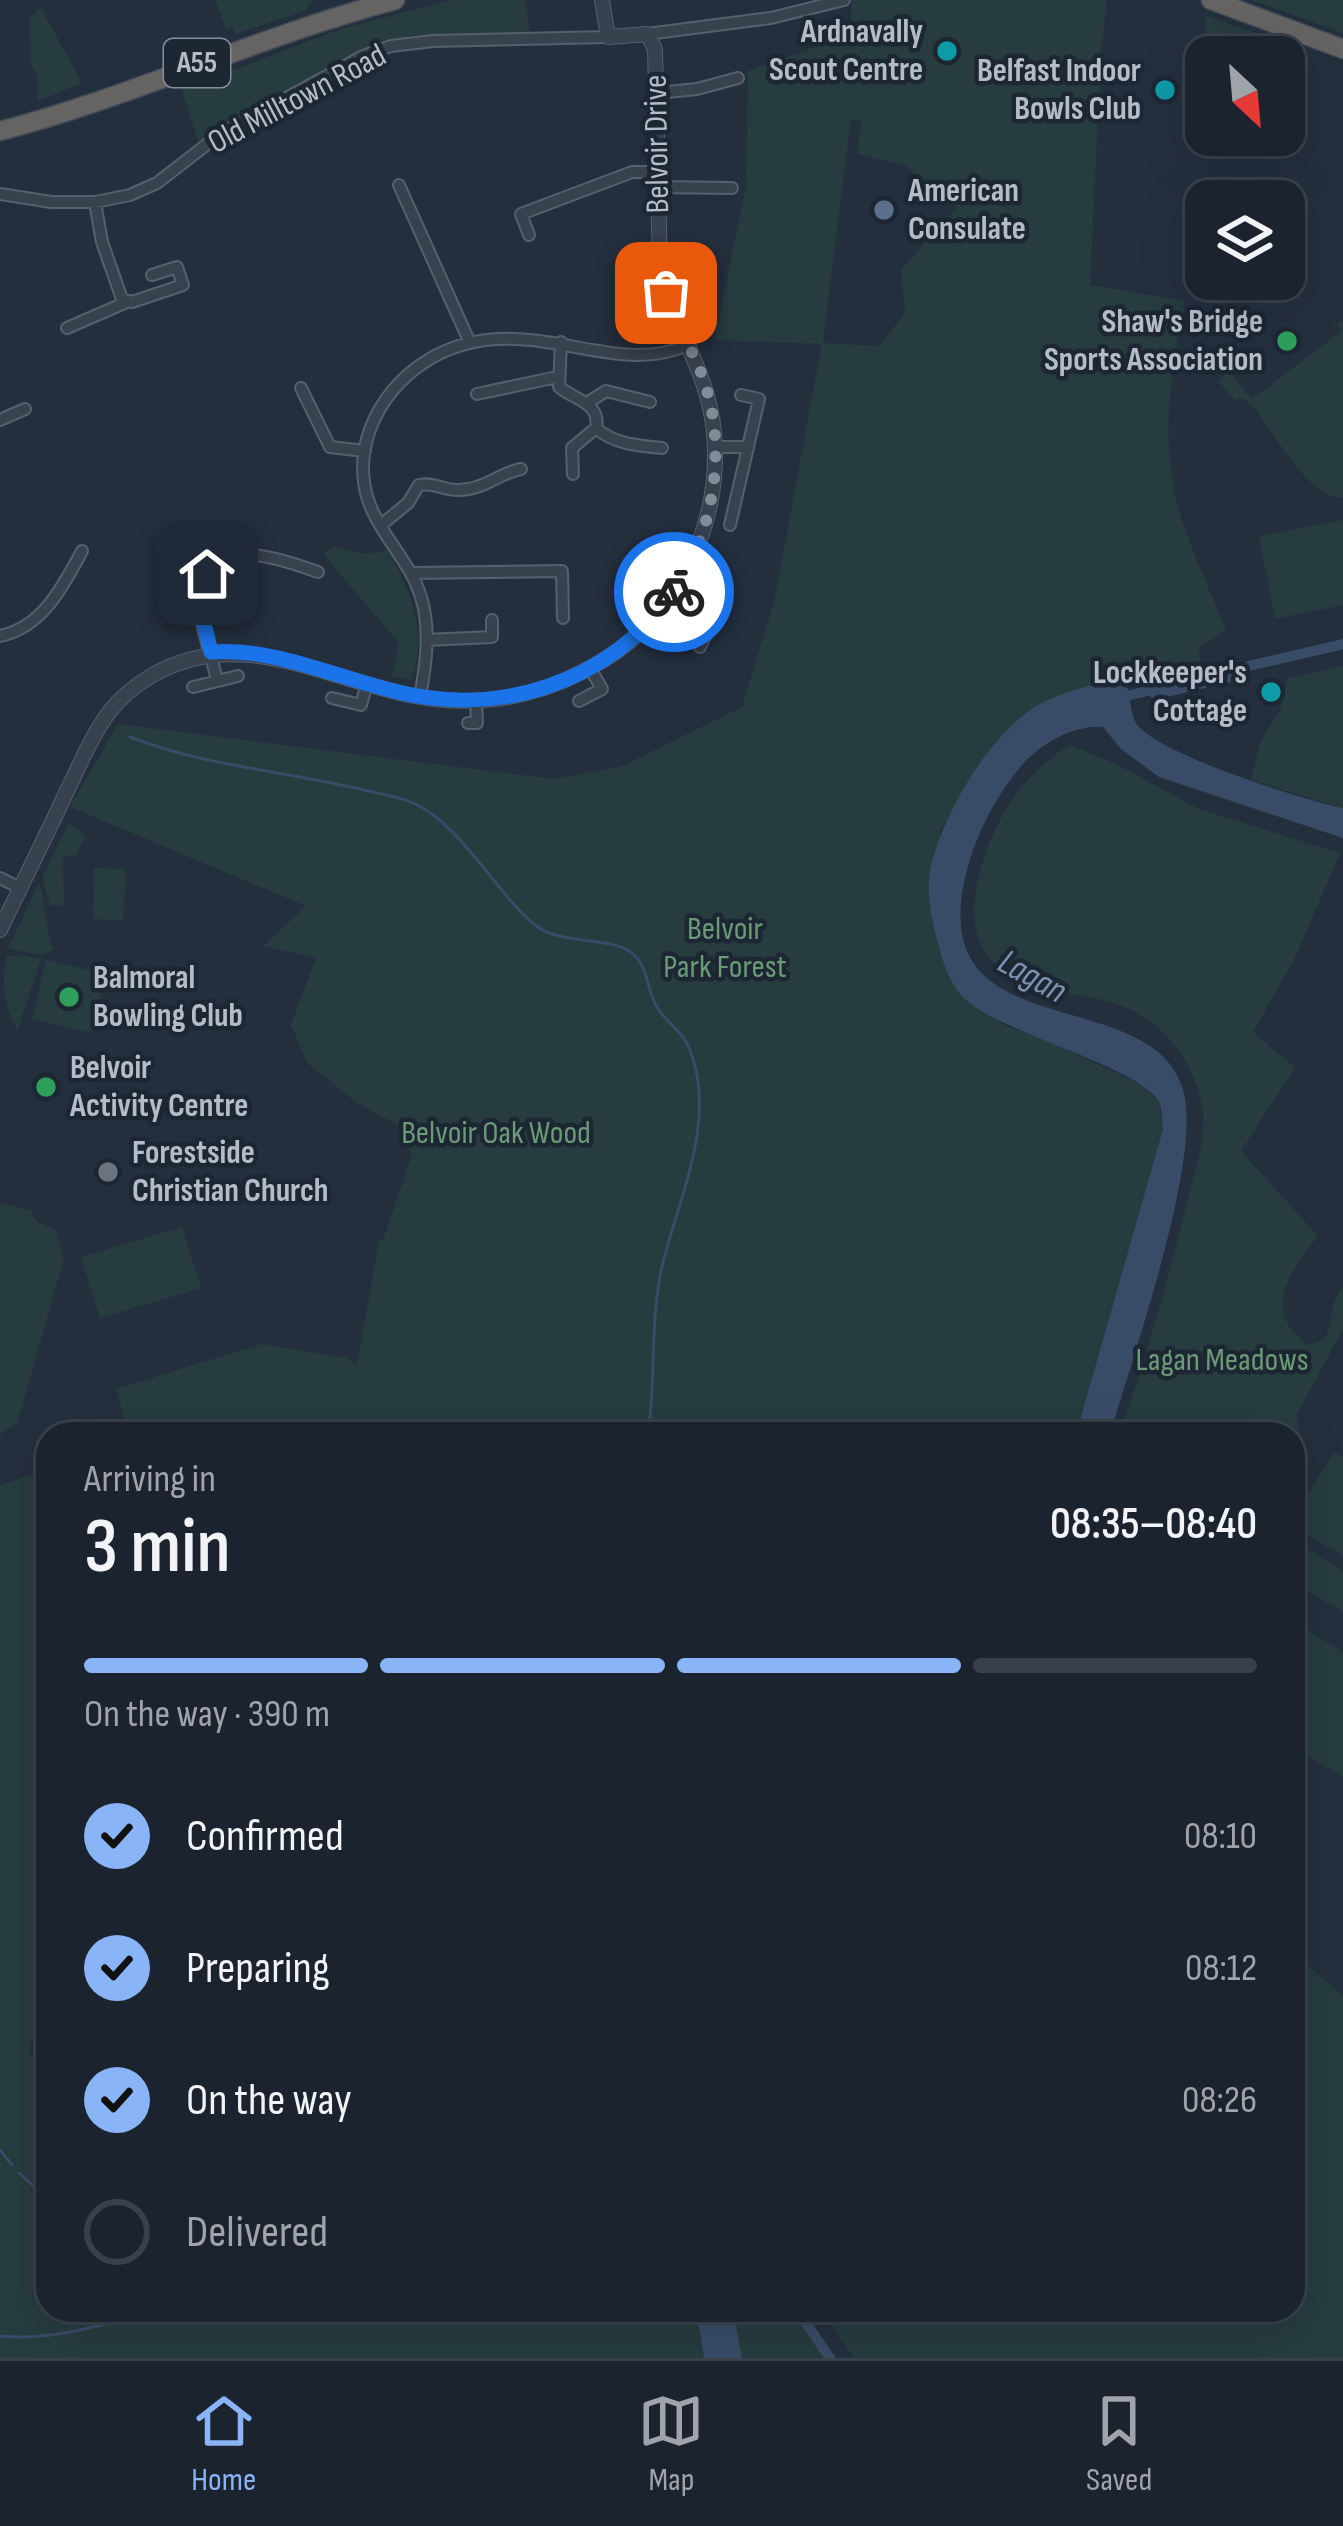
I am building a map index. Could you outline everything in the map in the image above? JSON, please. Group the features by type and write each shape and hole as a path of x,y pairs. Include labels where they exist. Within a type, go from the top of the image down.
{"highway":[{"name":"A55","path":"0,131 73,109 329,12 395,0"},
{"path":"1211,0 1343,49"}],"street":[{"path":"602,0 608,37"},
{"name":"Old Milltown Road","path":"0,194 51,202 95,202 130,195 158,183 219,135 363,56 392,46 647,34 772,17 844,0"},
{"name":"Belvoir Drive","path":"0,930 81,760 112,707 156,673 211,652 242,652 420,697 476,700 533,693 590,668 632,640 674,591 703,533 715,474 715,447 705,382 668,301 661,270 656,50 647,34"},
{"path":"657,93 738,78"},
{"path":"529,235 520,214 622,175 732,188"},
{"path":"399,185 470,343"},
{"path":"95,202 102,242 127,302"},
{"path":"67,328 183,285 177,267 152,275"},
{"path":"420,697 426,640 422,600 368,500 365,451 374,417 398,384 424,362 470,343 511,337 649,356 687,345"},
{"path":"561,343 557,377 563,391 587,404 598,417 596,428 572,448 573,474"},
{"path":"477,394 557,377"},
{"path":"301,388 330,447 365,451"},
{"path":"587,404 606,391 650,402"},
{"path":"741,395 772,402"},
{"path":"730,525 759,399"},
{"path":"0,420 25,409"},
{"path":"596,428 633,445 662,448"},
{"path":"715,447 748,447"},
{"path":"381,525 408,503 419,485 464,490 491,484 520,469"},
{"path":"0,636 24,628 45,610 82,551"},
{"path":"217,681 199,602 202,582 213,567 230,556 249,552 303,562 318,572"},
{"path":"411,573 562,571 563,618"},
{"path":"674,591 715,617 700,647"},
{"path":"426,640 492,637 491,620"},
{"path":"579,701 602,689 590,668"},
{"path":"193,687 238,676"},
{"path":"332,698 362,705 368,683"},
{"path":"468,723 477,723 476,700"},
{"path":"0,878 20,888"}],"green space":[{"path":"215,0 313,0 305,11 235,34 232,27 226,29"},
{"path":"451,0 525,0 530,34 414,37 390,42 199,145 182,90 340,29"},
{"name":"Belvoir Park Forest","path":"852,0 1107,0 1090,285 1185,301 1170,392 1170,461 1182,520 1226,631 1198,647 1201,670 1127,687 1098,683 1037,706 999,739 941,829 934,928 1003,1025 1142,1085 1159,1102 1163,1129 1079,1422 126,1422 116,1389 262,1344 347,1358 357,1366 379,1240 383,1240 412,1155 401,1127 356,1102 307,1063 291,1025 316,958 263,946 306,906 70,807 118,724 553,779 620,767 742,707 774,602 822,344 714,340 746,187 748,71 849,35","holes":["851,120 861,121 857,154 906,166 957,208 901,270 905,313 879,346 823,343"]},
{"path":"1251,0 1343,0 1343,33"},
{"path":"41,8 82,83 38,101 30,18"},
{"path":"1204,15 1263,36 1206,36"},
{"path":"1343,320 1343,497 1331,496 1306,477 1254,407 1242,398 1235,400 1219,382 1228,370 1252,399 1342,331 1337,324"},
{"path":"1343,520 1343,605 1275,619 1259,536"},
{"path":"333,547 366,554 387,550 418,629 411,680 392,676 399,643 323,554"},
{"path":"1343,666 1343,808 1251,780 1261,740 1280,711 1288,678"},
{"name":"Lagan Meadows","path":"1070,745 1199,809 1340,853 1294,960 1253,1032 1295,1068 1241,1151 1318,1236 1284,1291 1285,1319 1308,1345 1325,1339 1343,1286 1343,1329 1297,1414 1298,1422 1124,1422 1198,1162 1202,1108 1184,1059 1150,1022 1119,1005 1024,981 989,958 980,942 975,905 984,858 1016,794"},
{"path":"69,823 85,836 75,856 63,857 64,906 50,905 42,878"},
{"path":"94,868 126,869 123,921 93,919"},
{"path":"39,883 54,950 38,955 8,948"},
{"path":"7,956 41,959 17,1031 4,975"},
{"name":"Balmoral Bowling Club","path":"46,960 106,974 92,1033 32,1019"},
{"path":"0,1203 31,1210 36,1221 56,1231 64,1258 17,1424 0,1434"},
{"path":"182,1227 201,1288 100,1318 81,1257"},
{"path":"1334,1452 1343,1457 1343,1556 1305,1533 1305,1499"},
{"path":"36,1474 36,2036 28,2055 36,2057 36,2322 697,2322 704,2358 0,2358 0,1485"},
{"path":"1305,1547 1343,1571 1343,1612 1305,1589"},
{"path":"1305,1628 1343,1652 1343,1777 1305,1754"},
{"path":"1305,1963 1343,1996 1343,2358 854,2358 830,2322 1305,2322"},
{"path":"735,2322 800,2322 826,2358 742,2358"}],"water":[{"path":"1233,662 1236,677 1231,682 1153,700 1147,691 1151,683"},
{"path":"1098,683 1127,687 1136,723 1171,748 1266,786 1343,808 1343,838 1159,777 1121,749 1103,727 1091,727 1055,739 1017,771 988,817 967,868 961,903 966,947 986,977 1018,997 1134,1037 1164,1058 1183,1090 1187,1120 1175,1206 1114,1422 1079,1422 1163,1129 1160,1105 1147,1089 1126,1076 984,1013 966,1000 942,958 929,898 936,849 970,778 1020,718 1060,695"},
{"path":"698,2322 735,2322 742,2358 704,2358"}],"waterway":[{"path":"1223,672 1343,644"},
{"path":"1119,698 1159,688"},
{"path":"130,737 186,755 413,803 446,826 535,925 560,936 616,945 636,957 657,1007 690,1050 700,1105 692,1161 661,1271 649,1422"},
{"path":"0,2150 12,2165"},
{"path":"19,2173 36,2188"},
{"path":"0,2336 62,2333 111,2322"},
{"path":"805,2322 830,2358"}],"way so far":[{"path":"666,293 705,382 715,454 703,533 674,592"}],"place":[{"name":"Ardnavally Scout Centre","path":"947,51"},
{"name":"Belfast Indoor Bowls Club","path":"1165,90"},
{"name":"American Consulate","path":"884,210"},
{"name":"Shaw's Bridge Sports Association","path":"1287,341"},
{"name":"Lockkeeper's Cottage","path":"1271,692"},
{"name":"Balmoral Bowling Club","path":"69,997"},
{"name":"Belvoir Activity Centre","path":"46,1087"},
{"name":"Forestside Christian Church","path":"108,1172"}],"route":[{"path":"207,574 199,602 211,652 242,652 403,694 451,700 551,688 632,640 674,592"}],"water label":[{"name":"Lagan","path":"1032,977"}],"park label":[{"name":"Belvoir Oak Wood","path":"496,1133"}]}
